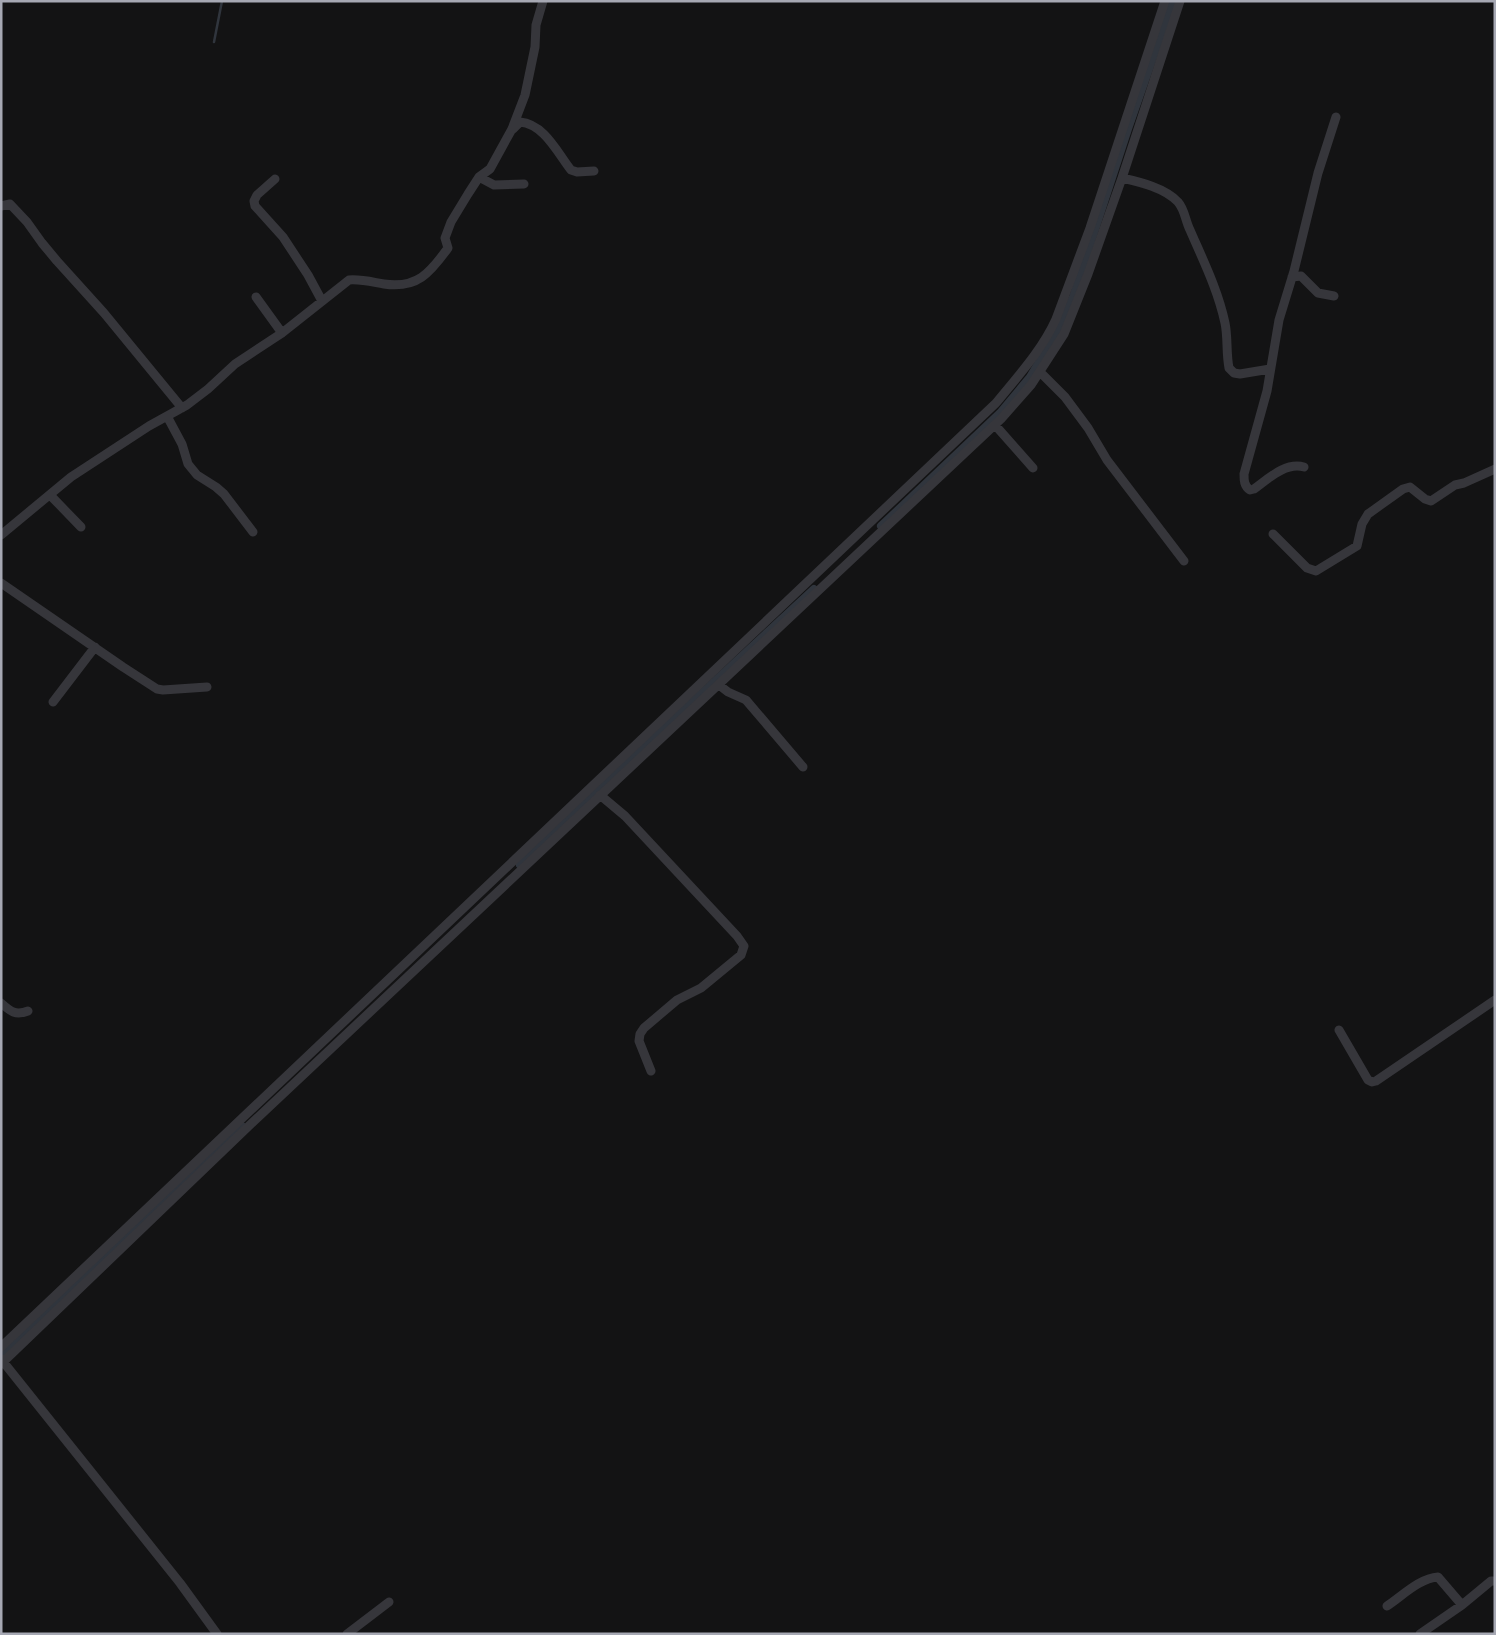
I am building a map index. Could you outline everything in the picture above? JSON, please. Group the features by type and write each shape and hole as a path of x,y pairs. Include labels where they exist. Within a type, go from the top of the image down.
{"street":[{"path":"1,535 71,478 182,408 208,389 236,364 282,333 349,280 359,279 395,285 406,284 425,276 448,248 445,238 451,222 479,177 490,169 512,129 525,95 535,47 536,25 543,1"},
{"path":"3,1341 996,402 1027,366 1056,319 1090,228 1165,1"},
{"path":"217,1634 180,1583 2,1361 253,1122 995,425 1031,386 1064,334 1088,274 1122,178 1180,1"},
{"path":"1304,467 1291,466 1250,490 1244,482 1244,474 1267,390 1279,320 1292,277 1318,173 1336,117"},
{"path":"512,129 520,122 528,122 538,127 571,170 576,172 594,171"},
{"path":"479,177 494,185 524,184"},
{"path":"1122,178 1136,181 1164,193 1177,202 1184,210 1188,227 1207,267 1223,316 1230,368 1234,373 1240,374 1270,370"},
{"path":"275,179 257,195 254,201 255,206 283,237 308,275 322,301"},
{"path":"1,206 10,204 27,222 42,243 104,313 182,408"},
{"path":"1292,277 1301,276 1318,293 1334,296"},
{"path":"256,297 282,333"},
{"path":"1040,372 1065,397 1088,428 1107,460 1184,561"},
{"path":"167,416 182,444 188,464 197,475 224,494 253,532"},
{"path":"995,425 1033,468"},
{"path":"1273,534 1306,568 1316,571 1357,546 1362,524 1368,514 1403,489 1410,487 1424,499 1431,500 1455,485 1495,469"},
{"path":"50,495 81,527"},
{"path":"1,583 158,689 207,687"},
{"path":"53,702 95,647"},
{"path":"719,686 746,700 803,766"},
{"path":"600,795 631,821 737,936 744,946 741,955 701,988 677,1000 644,1028 640,1034 639,1041 651,1071"},
{"path":"1339,1030 1368,1080 1372,1082 1495,1000"},
{"path":"1,1003 14,1013 21,1014 28,1011"},
{"path":"1388,1606 1431,1577 1438,1577 1462,1605"},
{"path":"1420,1634 1462,1605 1485,1584 1491,1580 1495,1581"},
{"path":"348,1634 389,1602"}],"waterway":[{"path":"214,42 222,1"},
{"path":"881,526 1000,413 1030,377 1054,337 1073,297 1128,129 1173,1"},
{"path":"520,865 814,589"},
{"path":"1,1356 140,1221 242,1126"}]}
